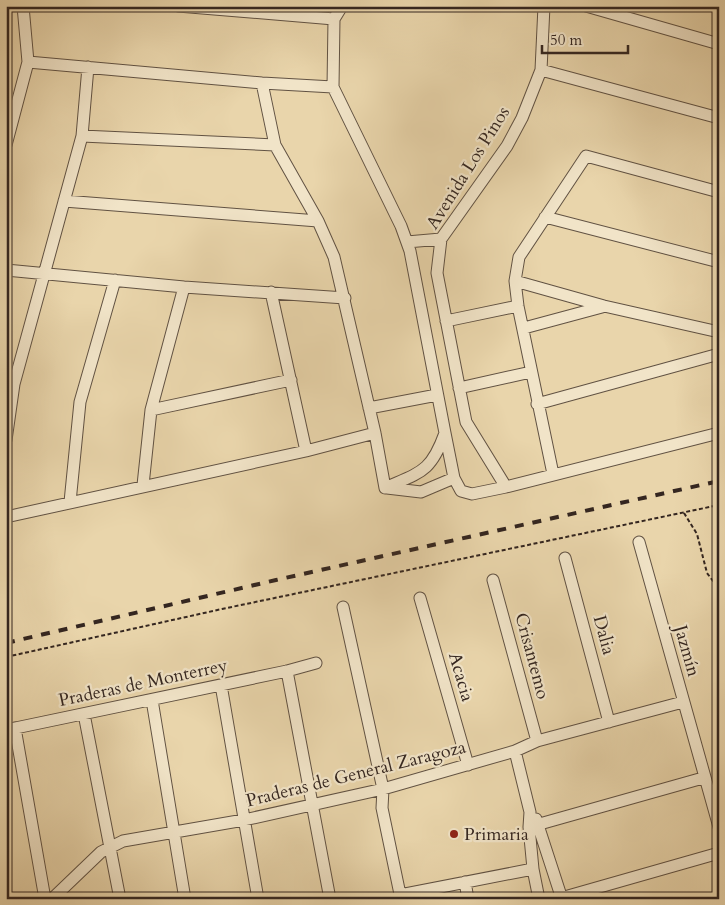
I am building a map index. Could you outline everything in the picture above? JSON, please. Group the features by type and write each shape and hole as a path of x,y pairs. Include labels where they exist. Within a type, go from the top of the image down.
{"street":[{"path":"6,145 28,62 23,6"},
{"path":"178,6 334,19 342,6"},
{"name":"Avenida Los Pinos","path":"506,487 466,422 437,273 441,239 507,146 522,118 541,70 544,6"},
{"path":"586,6 617,11 719,44"},
{"name":"Avenida Los Pinos","path":"334,19 333,87 407,242 454,478"},
{"path":"28,62 262,83 333,87"},
{"path":"6,440 14,384 82,136 88,67"},
{"path":"541,70 719,118"},
{"path":"262,83 275,145 318,221 334,257 375,433 385,488"},
{"path":"82,136 275,145"},
{"path":"552,474 524,328 518,306 515,281 519,256 586,156 719,192"},
{"path":"64,201 318,221"},
{"path":"545,217 719,262"},
{"path":"407,242 441,239"},
{"path":"6,270 184,287 345,298"},
{"path":"70,502 80,402 115,280"},
{"path":"515,281 604,306 719,332"},
{"path":"143,485 151,410 184,287"},
{"path":"271,292 306,451"},
{"path":"446,321 518,306"},
{"path":"524,328 604,306"},
{"path":"538,404 719,354"},
{"path":"458,388 532,372"},
{"path":"151,410 291,380"},
{"path":"369,408 437,395"},
{"path":"6,517 143,485 306,451 375,433"},
{"path":"385,488 421,472 437,456 445,433"},
{"path":"385,488 421,492 454,478 461,490 472,494 719,434"},
{"name":"Jazmín","path":"638,542 703,778 719,827"},
{"name":"Dalia","path":"565,558 609,722"},
{"name":"Crisantemo","path":"493,580 537,741"},
{"name":"Acacia","path":"420,598 468,765"},
{"path":"343,607 384,789 382,808 400,897 533,869"},
{"name":"Praderas de Monterrey","path":"10,729 287,671 316,663"},
{"path":"287,671 314,804 330,899"},
{"path":"221,685 258,899"},
{"path":"152,700 173,832 186,899"},
{"name":"Praderas de General Zaragoza","path":"52,899 111,846 173,832 244,820 384,789 515,751 537,741 683,702"},
{"path":"84,714 120,899"},
{"path":"10,729 45,899"},
{"path":"515,751 534,825 561,898 719,853"},
{"path":"534,825 703,778"},
{"path":"534,825 533,869 539,899"},
{"path":"465,882 468,899"}],"path":[{"path":"6,657 222,609 719,505"},
{"path":"684,513 698,534 707,573 719,589"}],"railway":[{"path":"6,643 276,580 719,481"}],"place":[{"name":"Primaria","path":"454,834"}]}
